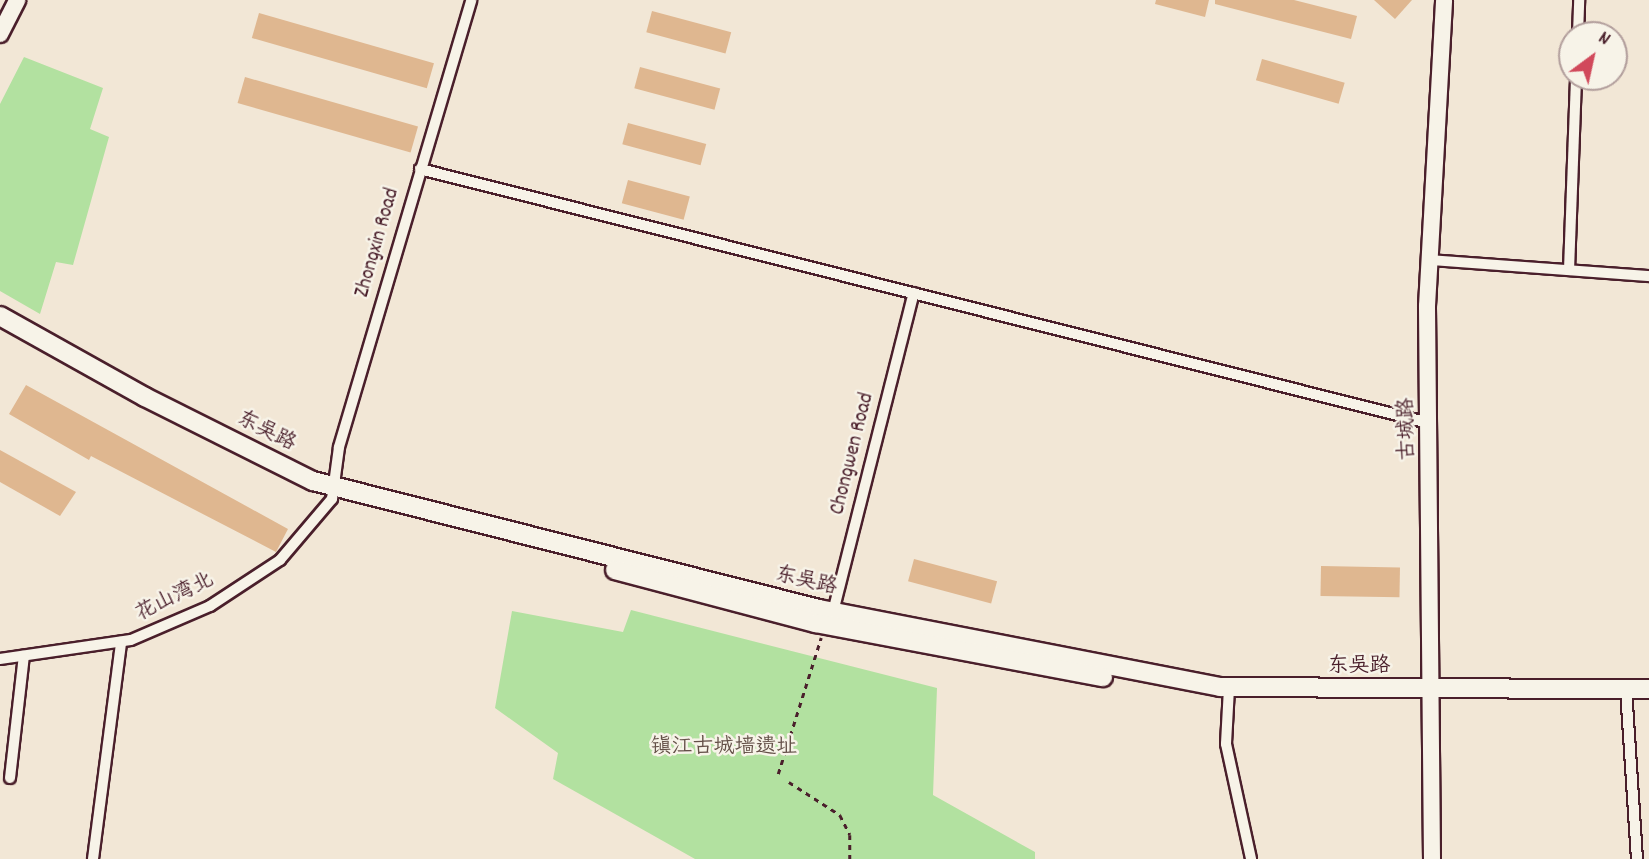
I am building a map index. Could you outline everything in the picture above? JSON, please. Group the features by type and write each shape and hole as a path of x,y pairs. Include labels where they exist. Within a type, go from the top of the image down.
{"main road":[{"name":"东吴路","path":"0,316 157,403 333,494"},
{"name":"东吴路","path":"0,329 140,407 333,494 832,619 1229,693 1626,695 1649,690"},
{"name":"东吴路","path":"1626,695 1649,701"}],"street":[{"path":"0,34 18,0"},
{"name":"Zhongxin Road","path":"333,494 339,447 471,0"},
{"name":"古城路","path":"1432,859 1430,260 1444,0"},
{"path":"1578,21 1579,0"},
{"path":"1569,270 1575,91"},
{"path":"420,169 1429,423"},
{"path":"1430,260 1649,276"},
{"name":"Chongwen Road","path":"832,619 915,293"},
{"name":"花山湾北","path":"0,659 121,642 210,606 280,559 333,494"},
{"path":"93,859 121,642"},
{"path":"10,778 24,656"},
{"path":"1229,693 1226,744 1251,859"},
{"path":"1626,695 1637,859"}],"path":[{"path":"778,774 816,657"},
{"path":"789,782 840,815 850,835 850,859"}],"green space":[{"path":"24,57 103,88 90,129 109,137 73,265 56,262 40,314 0,291 0,104"},
{"name":"镇江古城墙遗址","path":"631,610 937,688 933,795 1035,852 1035,859 695,859 553,779 558,753 495,708 512,611 623,632"}],"building":[{"path":"1156,0 1209,0 1205,17 1155,4"},
{"path":"1215,0 1294,0 1357,16 1351,39 1215,4"},
{"path":"1374,0 1412,0 1395,19"},
{"path":"652,11 731,32 726,53 646,32"},
{"path":"259,13 434,63 427,88 252,38"},
{"path":"1262,59 1345,83 1339,104 1256,80"},
{"path":"640,67 720,88 714,110 634,88"},
{"path":"245,77 418,127 411,153 238,103"},
{"path":"628,123 706,144 701,165 622,144"},
{"path":"628,180 690,197 684,220 622,203"},
{"path":"26,385 288,529 276,552 91,456 89,460 9,414"},
{"path":"0,450 76,492 60,516 0,482"},
{"path":"914,559 997,581 991,603 908,581"},
{"path":"1321,566 1400,567 1399,597 1320,596"}]}
